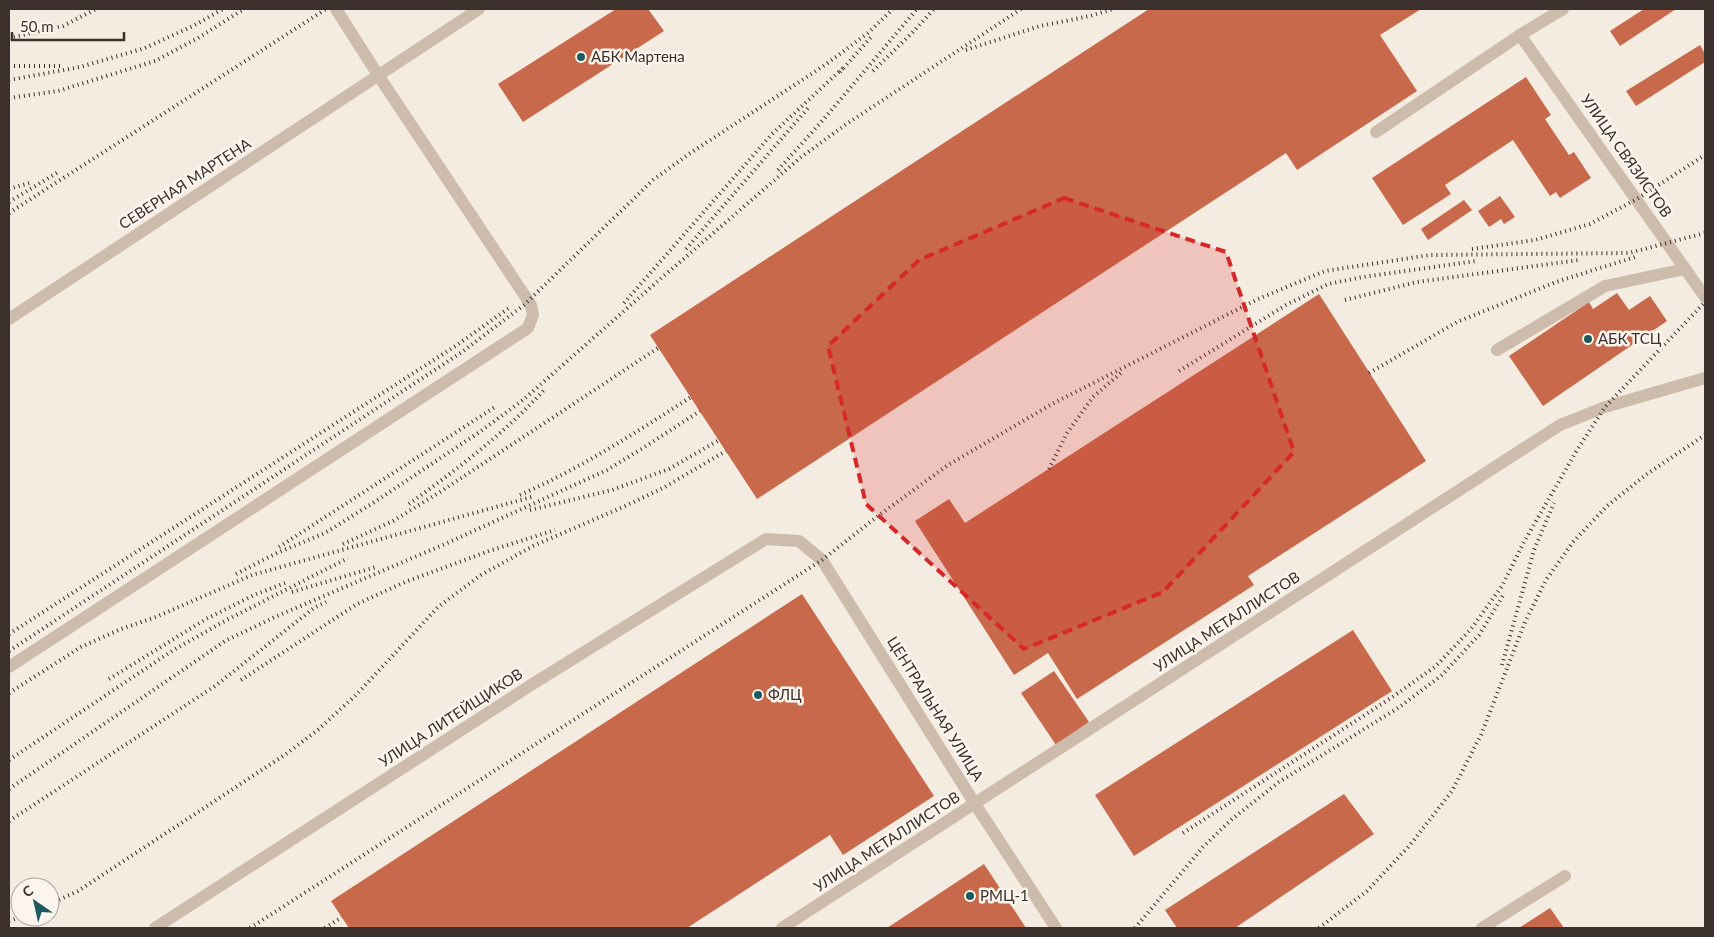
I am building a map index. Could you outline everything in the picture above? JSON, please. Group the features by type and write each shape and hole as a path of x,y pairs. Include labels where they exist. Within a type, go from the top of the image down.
{"street":[{"path":"9,667 528,328 533,315 531,305 336,9"},
{"name":"СЕВЕРНАЯ МАРТЕНА","path":"9,320 479,9"},
{"path":"1376,132 1520,35 1563,9"},
{"name":"УЛИЦА СВЯЗИСТОВ","path":"1520,35 1637,198 1705,297"},
{"path":"1497,350 1606,286 1685,269"},
{"name":"УЛИЦА МЕТАЛЛИСТОВ","path":"782,928 1560,425 1605,407 1705,378"},
{"name":"ЦЕНТРАЛЬНАЯ УЛИЦА","path":"766,539 799,541 822,560 975,804 1056,928"},
{"name":"УЛИЦА ЛИТЕЙЩИКОВ","path":"155,928 531,685 766,539"},
{"path":"1482,928 1565,876"}],"highlighted area":[{"path":"1064,198 1226,252 1294,452 1163,592 1024,649 866,504 828,346 919,260"}],"building":[{"name":"АБК Мартена","path":"616,9 648,9 664,31 523,122 498,84"},
{"path":"1149,9 1421,9 1380,35 1417,91 1297,170 1286,153 757,499 650,335"},
{"path":"1644,9 1676,9 1620,46 1610,31"},
{"path":"1700,45 1705,54 1705,62 1636,106 1626,91"},
{"path":"1526,77 1551,115 1545,119 1569,155 1574,152 1591,178 1560,198 1556,192 1550,196 1513,140 1445,185 1451,194 1403,225 1372,178"},
{"path":"1500,196 1515,217 1504,224 1501,219 1489,227 1478,211"},
{"path":"1464,200 1472,210 1428,240 1421,229"},
{"name":"АБК ТСЦ","path":"1617,293 1629,310 1650,296 1667,321 1543,406 1509,356 1589,302 1593,309"},
{"path":"1319,294 1426,461 1248,576 1254,585 1077,699 1048,653 1014,675 915,521 949,499 965,523"},
{"name":"ФЛЦ","path":"802,594 934,796 843,855 830,835 687,928 349,928 331,901"},
{"path":"1353,630 1392,691 1134,856 1095,795"},
{"path":"1054,671 1089,722 1056,745 1021,693"},
{"path":"1344,794 1374,834 1235,928 1177,928 1165,910"},
{"name":"РМЦ-1","path":"984,864 1026,928 887,928"},
{"path":"1550,908 1564,928 1519,928"}],"railway":[{"path":"9,38 63,26 96,9"},
{"path":"9,80 80,67 145,48 193,26 223,9"},
{"path":"9,98 58,91 155,61 198,38 244,9"},
{"path":"9,213 326,9"},
{"path":"9,651 462,352 524,305 653,180 689,154 825,65 868,33 893,9"},
{"path":"778,170 917,9"},
{"path":"873,71 934,9"},
{"path":"236,574 277,553 325,533 481,431 523,400 800,158 845,125 1021,9"},
{"path":"966,50 1040,26 1090,16 1113,9"},
{"path":"840,72 872,36"},
{"path":"9,66 60,66"},
{"path":"624,303 772,134 844,67"},
{"path":"686,249 809,107"},
{"path":"1472,249 1535,240 1590,224 1637,199 1705,155"},
{"path":"9,202 60,171"},
{"path":"9,189 33,182"},
{"path":"250,928 822,560 948,465 1052,404 1258,299 1325,271 1430,255 1629,253 1705,233"},
{"path":"1369,373 1457,322 1556,282 1638,256"},
{"path":"1345,300 1417,282 1579,260"},
{"path":"1179,371 1286,305 1328,284 1363,277 1476,261"},
{"path":"1183,833 1394,696 1436,666 1471,629 1502,586 1524,542 1577,450 1605,407 1705,302"},
{"path":"9,634 457,345 509,308"},
{"path":"343,544 393,521 440,492 658,348"},
{"path":"1049,469 1067,433 1093,397 1121,373"},
{"path":"409,504 497,436 544,390"},
{"path":"520,495 586,462 691,397"},
{"path":"279,547 495,407"},
{"path":"9,789 225,641 607,470 700,411"},
{"path":"1319,928 1367,891 1410,845 1452,791 1481,735 1525,622 1546,580 1573,542 1607,506 1647,474 1705,435"},
{"path":"530,510 612,490 669,469 719,440"},
{"path":"60,899 78,891 286,754 319,729 356,695 438,607 481,575 533,546 663,488 726,451"},
{"path":"9,693 81,647 252,575 535,496"},
{"path":"1502,665 1534,550 1554,503"},
{"path":"241,680 357,604 405,582 489,551 555,530"},
{"path":"9,760 172,651 221,623 348,558"},
{"path":"292,592 376,567"},
{"path":"109,679 206,619 254,595 285,583"},
{"path":"1135,928 1203,847 1232,819 1279,782 1398,708 1442,675 1479,635 1504,594"},
{"path":"9,821 215,686 314,608 326,602"},
{"path":"325,928 342,917"}],"place":[{"name":"АБК Мартена","path":"581,57"},
{"name":"АБК ТСЦ","path":"1588,339"},
{"name":"ФЛЦ","path":"758,695"},
{"name":"РМЦ-1","path":"970,896"}]}
